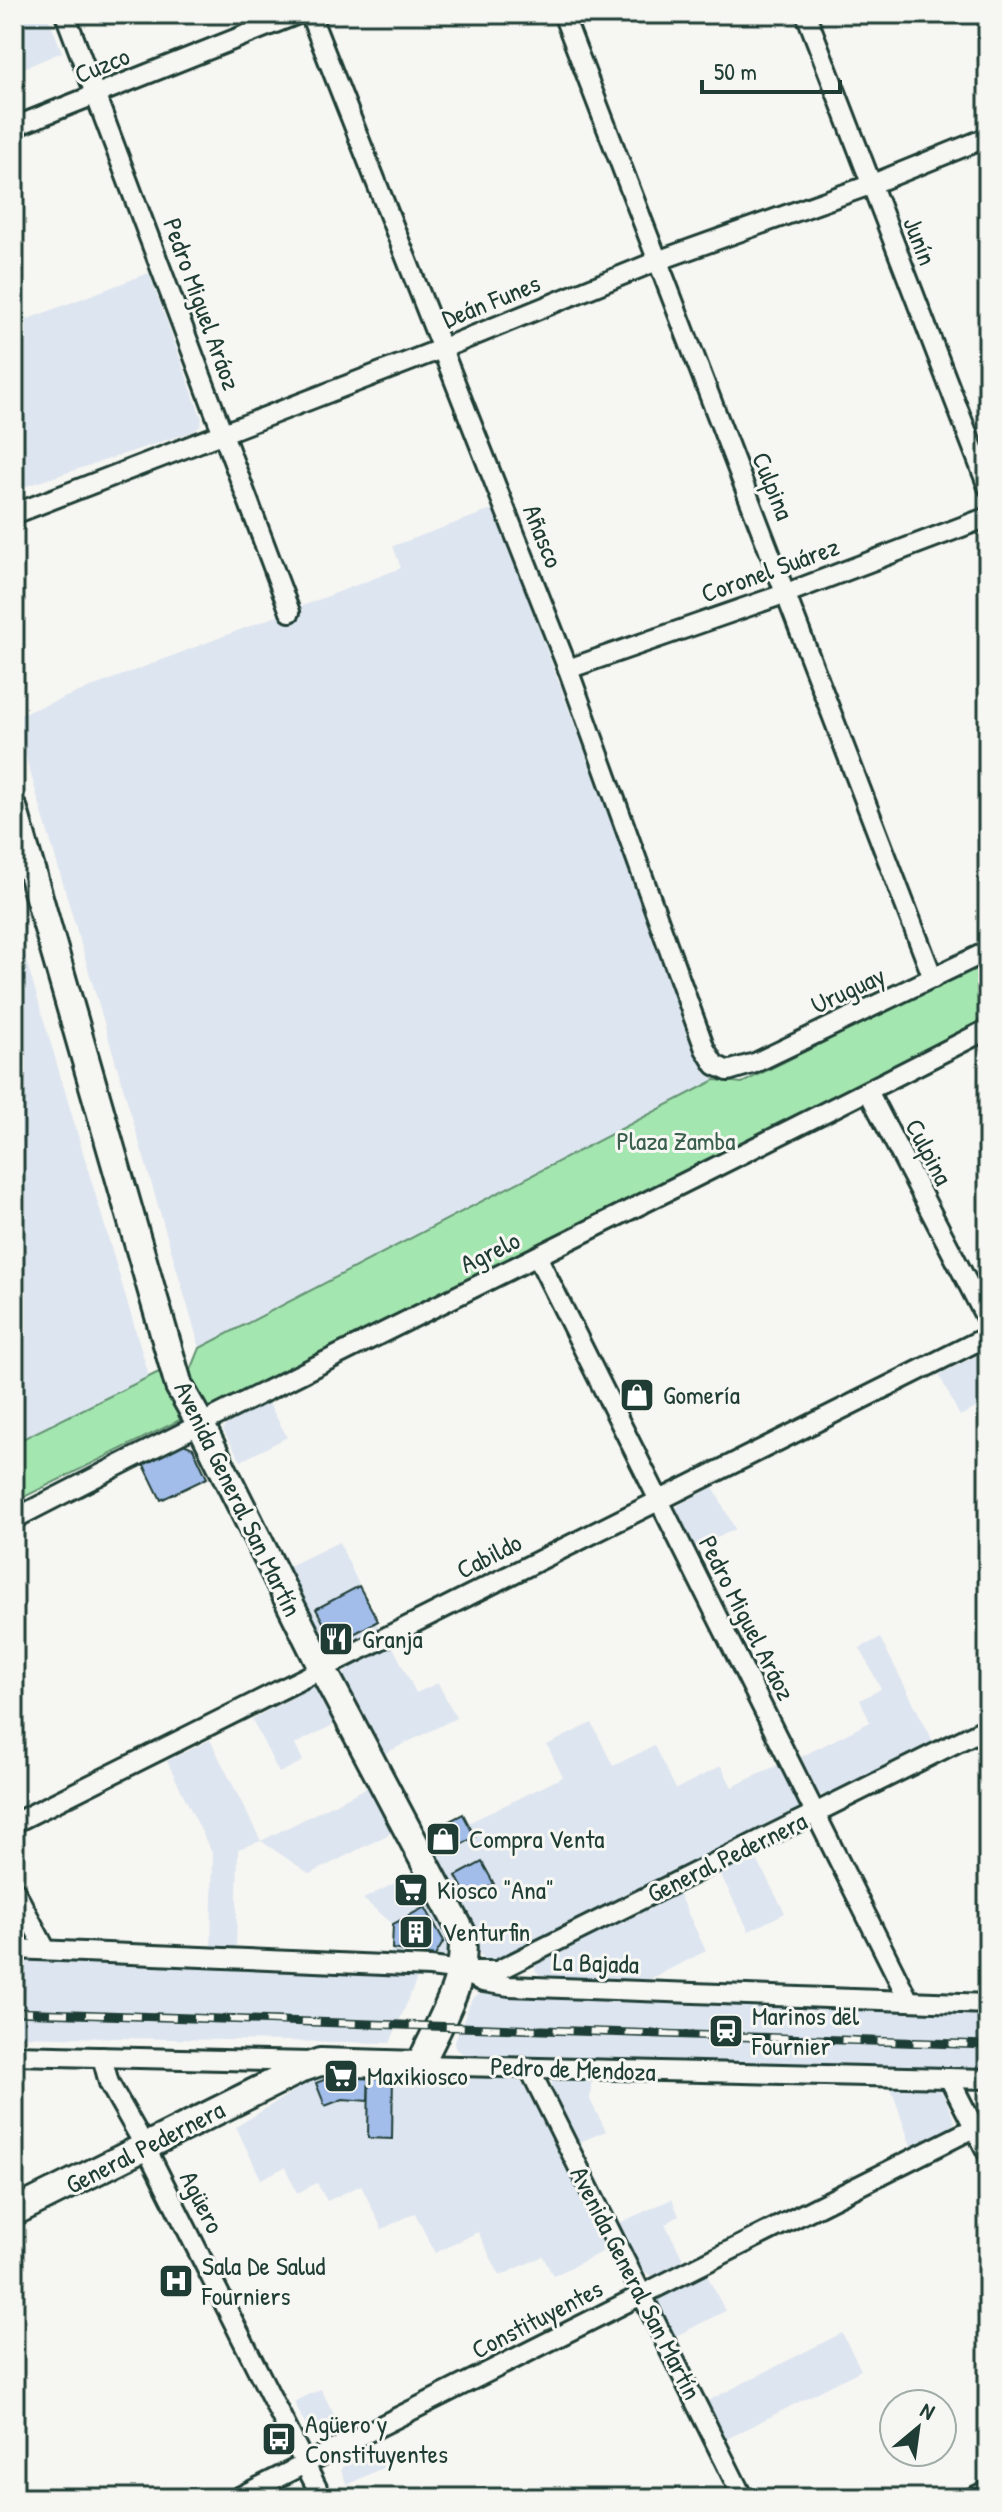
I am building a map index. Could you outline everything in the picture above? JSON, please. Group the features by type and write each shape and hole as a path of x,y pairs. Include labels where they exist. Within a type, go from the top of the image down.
{"street":[{"name":"Pedro Miguel Aráoz","path":"65,14 290,612"},
{"name":"Cuzco","path":"14,127 298,14"},
{"name":"Añasco","path":"310,14 568,669 705,1049 715,1065 728,1071"},
{"name":"Culpina","path":"563,14 933,978"},
{"name":"Junín","path":"806,14 988,487"},
{"name":"Deán Funes","path":"14,514 441,349 657,261 870,185 988,137"},
{"name":"Coronel Suárez","path":"568,669 787,593 988,517"},
{"name":"Avenida General San Martín","path":"14,810 179,1386 323,1670 461,1931 464,1945 462,1971 420,2065"},
{"name":"Uruguay","path":"728,1071 755,1063 988,951"},
{"name":"Agrelo","path":"14,1519 988,1029"},
{"name":"Culpina","path":"868,1091 988,1322"},
{"name":"Pedro Miguel Aráoz","path":"538,1258 909,2001"},
{"name":"Cabildo","path":"14,1823 988,1336"},
{"name":"General Pedernera","path":"462,1971 497,1971 988,1727"},
{"path":"14,1889 46,1950"},
{"name":"La Bajada","path":"14,1949 462,1971 483,1982 509,1986 988,2004"},
{"name":"Pedro de Mendoza","path":"14,2055 988,2079"},
{"name":"Agüero","path":"102,2057 109,2083 146,2148 322,2498"},
{"name":"General Pedernera","path":"14,2212 320,2062"},
{"name":"Avenida General San Martín","path":"529,2068 743,2498"},
{"path":"949,2078 981,2125 988,2154"},
{"name":"Constituyentes","path":"237,2498 981,2125"},
{"path":"972,2498 988,2490"}],"shaded area":[{"path":"14,14 47,14 62,52 14,72"},
{"path":"149,273 202,419 200,426 194,431 14,490 14,281 28,319"},
{"path":"494,509 704,1071 715,1080 200,1348 14,717 401,568 393,546"},
{"path":"14,919 149,1376 14,1443"},
{"path":"977,1356 988,1357 988,1402 960,1416 939,1375"},
{"path":"268,1402 287,1437 241,1461 223,1430 227,1423"},
{"path":"713,1487 735,1529 692,1550 674,1511 679,1505"},
{"path":"339,1542 381,1632 339,1651 323,1644 287,1567"},
{"path":"880,1638 934,1743 831,1794 818,1795 811,1790 795,1760 870,1722 860,1700 881,1689 860,1648"},
{"path":"393,1647 416,1693 438,1683 456,1718 380,1756 343,1681 343,1675"},
{"path":"312,1687 320,1689 339,1722 295,1744 303,1761 279,1773 252,1719"},
{"path":"592,1723 613,1766 654,1746 676,1789 721,1766 732,1787 780,1764 799,1806 795,1812 499,1964 486,1960 480,1954 425,1844 563,1777 547,1745"},
{"path":"210,1740 261,1841 238,1849 236,1953 211,1952 213,1855 167,1761"},
{"path":"370,1786 393,1832 310,1874 261,1841"},
{"path":"755,1856 785,1913 749,1931 720,1873"},
{"path":"415,1873 451,1944 448,1954 437,1961 391,1959 393,1924 363,1899"},
{"path":"678,1893 706,1951 648,1980 542,1977 535,1970 537,1961"},
{"path":"14,1956 421,1969 390,2043 14,2036"},
{"path":"485,1990 593,1998 988,2013 988,2076 466,2056 455,2048 455,2041 472,1999"},
{"path":"329,2069 510,2074 519,2079 606,2250 553,2276 543,2256 500,2276 478,2232 435,2253 415,2213 382,2229 361,2185 327,2201 317,2183 297,2193 285,2167 261,2179 236,2127"},
{"path":"592,2074 590,2100 606,2131 577,2143 552,2087 552,2080 555,2075"},
{"path":"889,2082 928,2083 938,2087 955,2122 911,2146"},
{"path":"672,2199 679,2216 665,2224 685,2263 660,2276 651,2276 638,2267 615,2225"},
{"path":"706,2273 725,2311 670,2339 655,2301"},
{"path":"842,2333 861,2370 723,2441 704,2403"},
{"path":"321,2389 342,2431 330,2437 309,2432 294,2402"},
{"path":"379,2448 388,2465 347,2485 342,2467"}],"green space":[{"name":"Plaza Zamba","path":"988,960 988,1017 742,1147 208,1413 187,1380 200,1348 715,1080 742,1083"},
{"path":"161,1371 180,1420 14,1502 14,1443"}],"building":[{"path":"181,1443 193,1448 207,1478 161,1500 142,1461"},
{"path":"359,1586 378,1621 335,1644 316,1609"},
{"path":"463,1814 475,1837 444,1854 432,1830"},
{"path":"482,1862 494,1884 468,1898 456,1876"},
{"name":"Venturfin","path":"425,1907 444,1941 435,1956 392,1949 393,1924"},
{"path":"344,2072 369,2074 368,2101 343,2099 325,2106 316,2083"},
{"path":"369,2074 393,2074 392,2139 368,2138"}],"railway":[{"path":"14,2012 988,2045"}],"place":[{"name":"Gomería","path":"637,1395"},
{"name":"Granja","path":"336,1639"},
{"name":"Compra Venta","path":"443,1839"},
{"name":"Kiosco \"Ana\"","path":"411,1890"},
{"name":"Venturfin","path":"416,1932"},
{"name":"Marinos del Fournier","path":"726,2031"},
{"name":"Maxikiosco","path":"341,2076"},
{"name":"Sala De Salud Fourniers","path":"176,2281"},
{"name":"Agüero y Constituyentes","path":"279,2439"}]}
